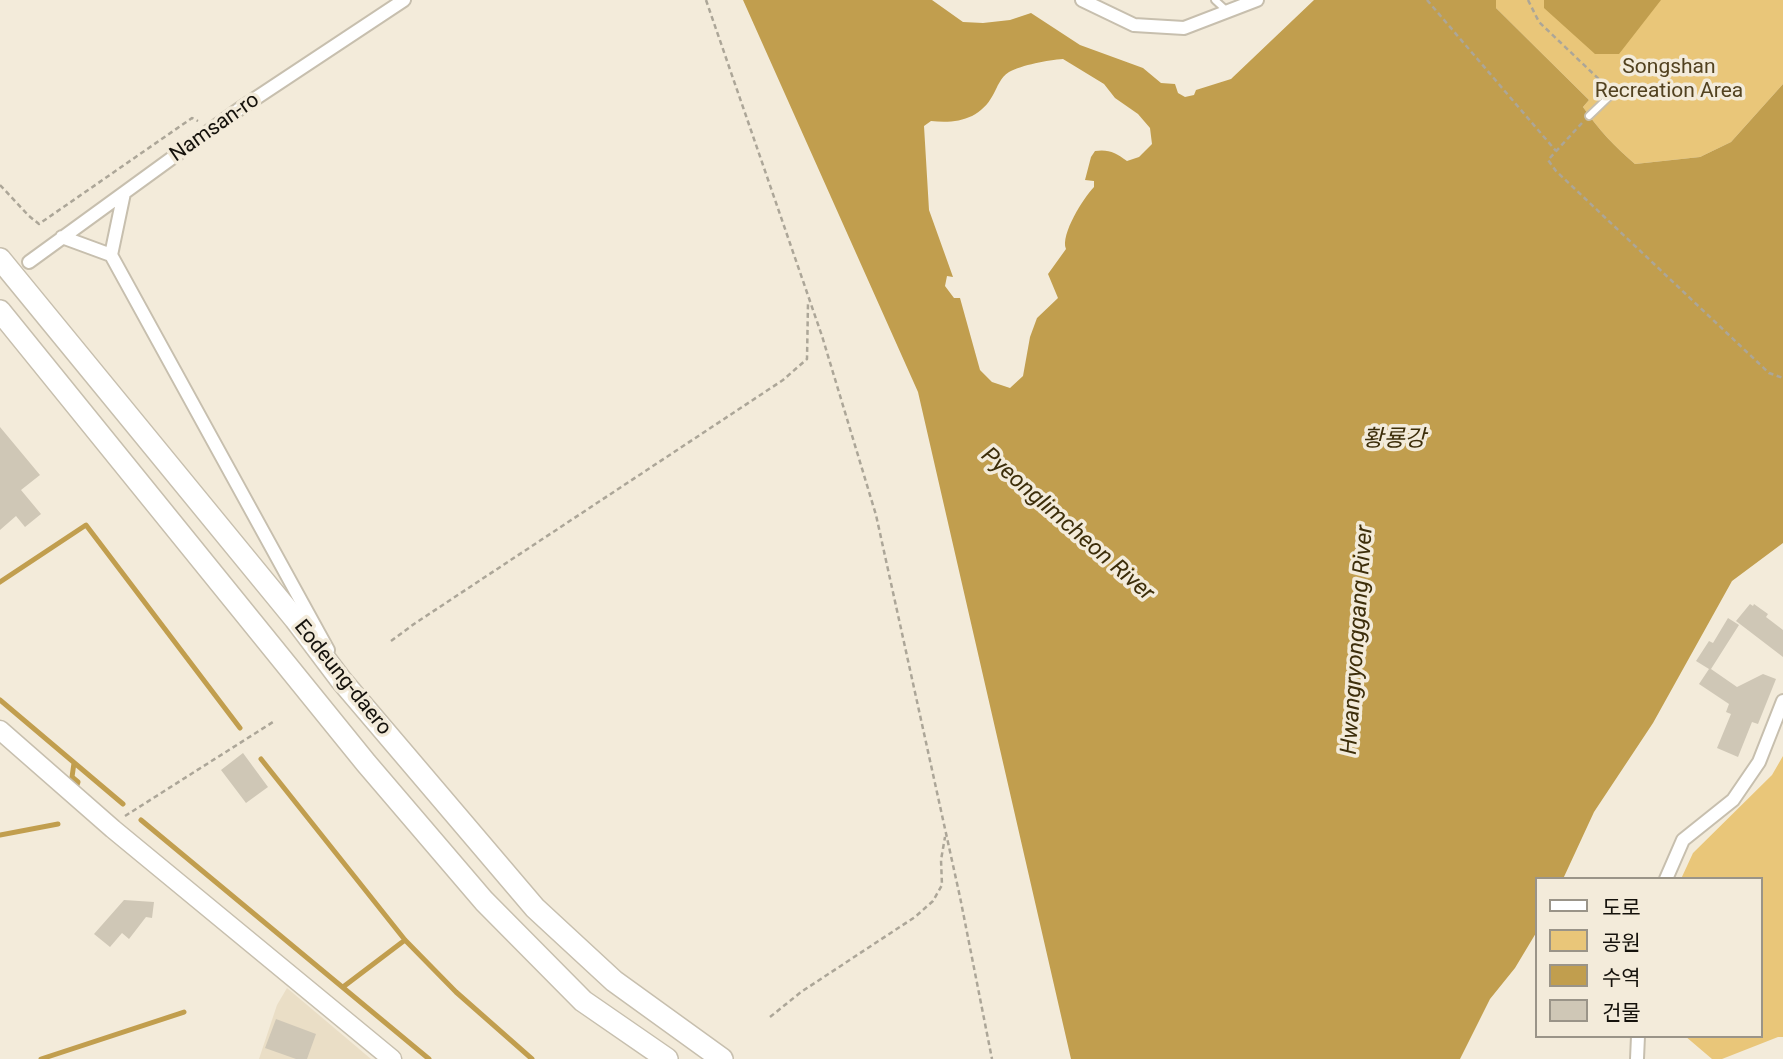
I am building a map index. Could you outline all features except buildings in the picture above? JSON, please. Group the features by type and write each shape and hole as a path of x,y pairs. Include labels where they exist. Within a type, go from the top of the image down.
{"main road":[{"name":"Eodeung-daero","path":"0,259 295,619 354,696 535,908 614,981 722,1059"},
{"name":"Eodeung-daero","path":"0,311 366,763 484,901 583,1001 667,1059"},
{"path":"0,730 113,830 392,1059"}],"street":[{"name":"Namsan-ro","path":"29,262 214,128 404,0"},
{"path":"1082,0 1134,25 1184,28 1257,0"},
{"path":"124,193 111,255 354,696"},
{"path":"62,237 111,255"},
{"path":"1667,877 1683,840 1733,800 1759,762 1783,701"},
{"path":"1637,1059 1639,1038"}],"lane":[{"path":"1215,0 1228,12"},
{"path":"1589,116 1613,93"}],"path":[{"path":"706,0 822,336 876,515 992,1059"},
{"path":"1427,0 1556,151"},
{"path":"1528,0 1539,22 1613,93"},
{"path":"1589,116 1548,160 1556,171 1769,373 1783,378"},
{"path":"0,185 39,224 192,118 214,128"},
{"path":"391,641 783,380 807,359 808,300"},
{"path":"113,830 124,816 273,722"},
{"path":"771,1017 801,992 915,917 933,901 942,885 941,860 945,834"}],"shaded area":[{"path":"287,988 371,1059 259,1059 277,1005"}],"green space":[{"name":"Songshan Recreation Area","path":"1496,0 1783,0 1783,84 1731,142 1700,157 1635,164 1607,137 1583,107 1589,100 1496,8"},
{"path":"1783,756 1783,1037 1722,1059 1712,1059 1687,1038 1762,1038 1762,877 1682,877 1693,853 1772,775"}],"water":[{"name":"황룡강","path":"743,0 932,0 963,22 983,23 1010,20 1031,13 1080,45 1143,68 1161,83 1175,84 1178,93 1185,97 1194,95 1196,90 1231,79 1314,0 1496,0 1496,8 1589,100 1583,107 1607,137 1635,164 1700,157 1731,142 1783,84 1783,543 1732,581 1653,723 1594,812 1564,877 1534,877 1534,936 1515,968 1490,999 1460,1059 1071,1059 918,392","holes":["1063,59 1104,84 1115,98 1138,114 1150,128 1152,144 1139,157 1127,161 1112,152 1095,151 1085,180 1094,181 1094,187 1079,207 1070,226 1066,235 1066,249 1048,274 1058,298 1037,318 1030,337 1023,376 1010,388 992,382 980,370 960,298 954,298 945,286 947,276 953,277 929,210 924,126 931,121 950,122 975,115 988,103 1006,74 1035,63"]},
{"path":"1544,0 1661,0 1619,54 1595,54 1544,8"}],"waterway":[{"path":"0,582 86,525 240,728"},
{"path":"0,700 123,804"},
{"path":"261,759 405,940 456,992 532,1059"},
{"path":"74,763 72,777 78,782 75,790"},
{"path":"141,820 429,1059"},
{"path":"0,835 58,824"},
{"path":"343,987 405,940"},
{"path":"41,1059 184,1012"}],"water label":[{"name":"Pyeonglimcheon River","path":"1067,525"},
{"name":"Hwangryonggang River","path":"1358,640"}]}
